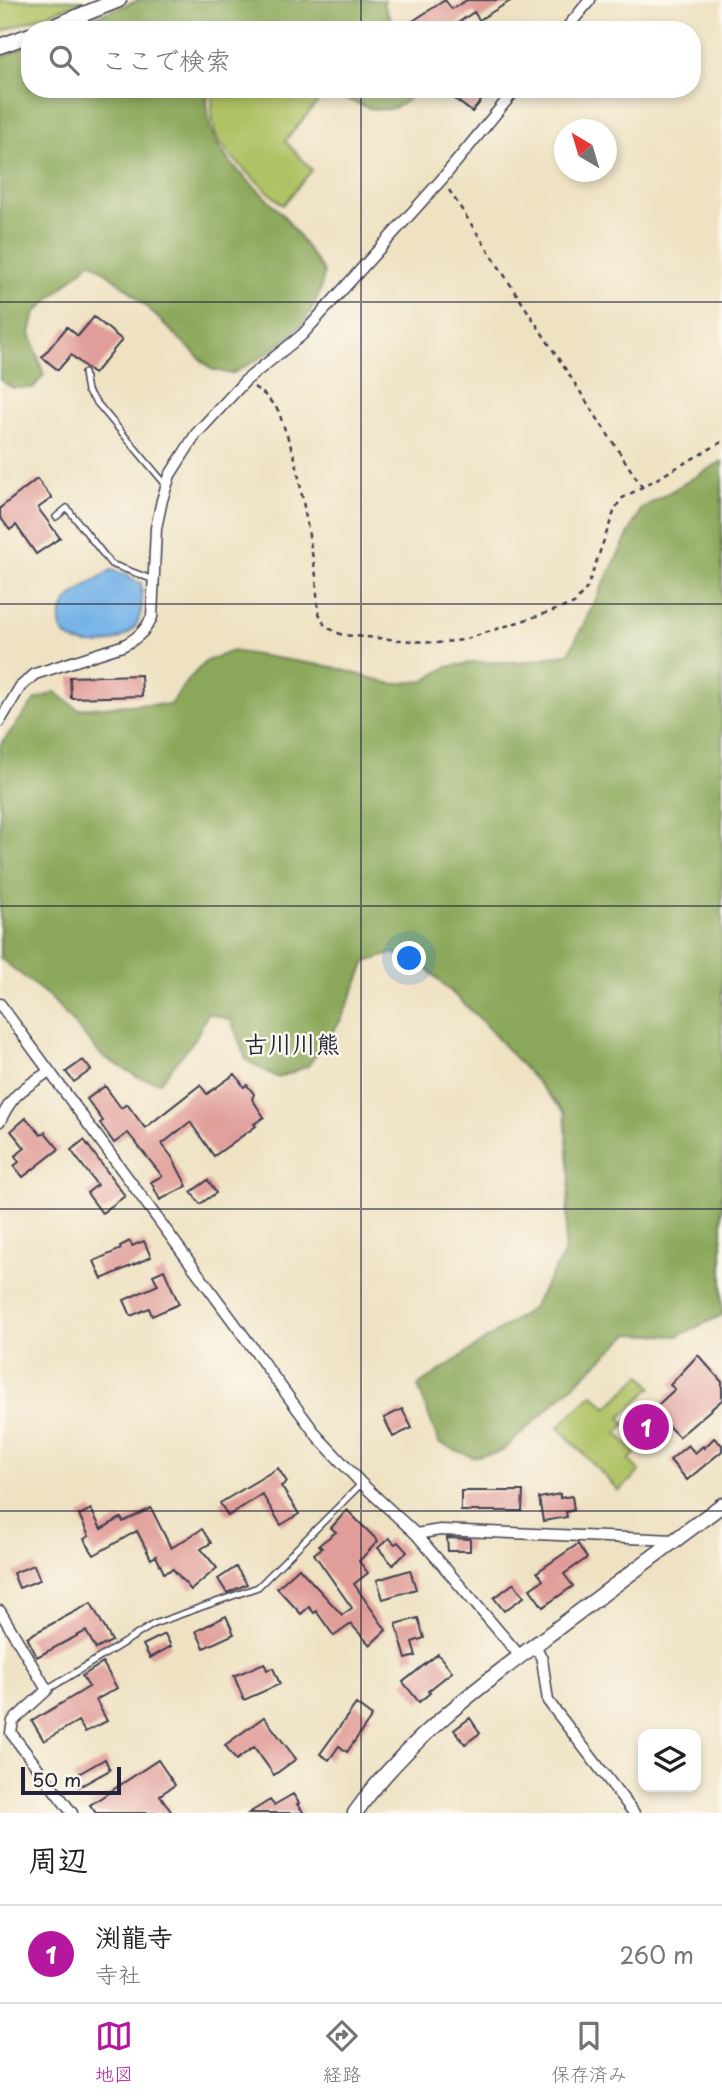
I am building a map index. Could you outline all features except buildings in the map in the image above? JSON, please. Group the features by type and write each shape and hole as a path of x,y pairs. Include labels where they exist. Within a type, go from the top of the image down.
{"street":[{"path":"66,21 119,0"},
{"path":"572,21 590,0"},
{"path":"0,46 21,38"},
{"path":"0,721 20,687 35,674 135,639 146,629 152,617 156,528 166,485 196,434 245,381 302,335 442,179 509,98"},
{"path":"0,1004 318,1437 361,1483 416,1534 520,1656"},
{"path":"0,1121 15,1095 48,1072"},
{"path":"355,1813 412,1746 520,1656 722,1505"},
{"path":"416,1534 439,1530 675,1540"},
{"path":"0,1611 47,1690 13,1721 10,1733 72,1813"},
{"path":"535,1645 542,1659 548,1701 634,1813"}],"lane":[{"path":"84,373 87,391 166,485"},
{"path":"56,517 67,508 111,565 154,580"},
{"path":"47,1690 154,1624 258,1587 361,1483"}],"path":[{"path":"442,179 642,487"},
{"path":"245,381 265,395 278,410 296,461 316,576 318,611 325,626 342,635 436,643 463,640 574,604 587,588 621,499 722,442"}],"green space":[{"path":"0,0 83,1 29,21 21,21 21,24 0,32"},
{"path":"139,0 385,0 383,3 392,21 82,21"},
{"path":"21,48 21,98 208,98 210,128 218,144 228,159 282,214 324,272 313,307 292,335 264,356 231,374 211,369 130,291 91,261 35,313 30,333 44,375 33,388 13,388 0,380 0,58"},
{"path":"321,98 285,141 312,170 283,205 235,160 219,141 212,117 213,100"},
{"path":"345,98 409,98 397,107 386,109 374,109"},
{"path":"722,461 722,1315 678,1336 629,1334 501,1452 472,1457 439,1443 418,1386 532,1308 564,1254 570,1177 565,1113 479,1018 427,969 394,953 366,962 341,1020 308,1066 278,1078 246,1060 231,1020 208,1013 195,1039 160,1082 140,1078 102,1056 51,998 0,958 0,745 35,700 55,692 78,709 141,704 170,705 206,661 232,651 333,667 392,684 424,681 447,667 478,662 524,662 569,653 641,509"},
{"path":"641,1375 652,1387 620,1418 626,1424 617,1433 636,1453 629,1460 640,1471 619,1491 558,1427 593,1394 607,1408"}],"water":[{"path":"111,570 128,575 130,579 141,583 142,598 138,621 130,632 117,640 85,644 72,640 63,631 60,619 67,602 81,589"}],"place":[{"name":"渕龍寺","path":"646,1427"}],"district":[{"name":"古川川熊","path":"292,1043"}]}
